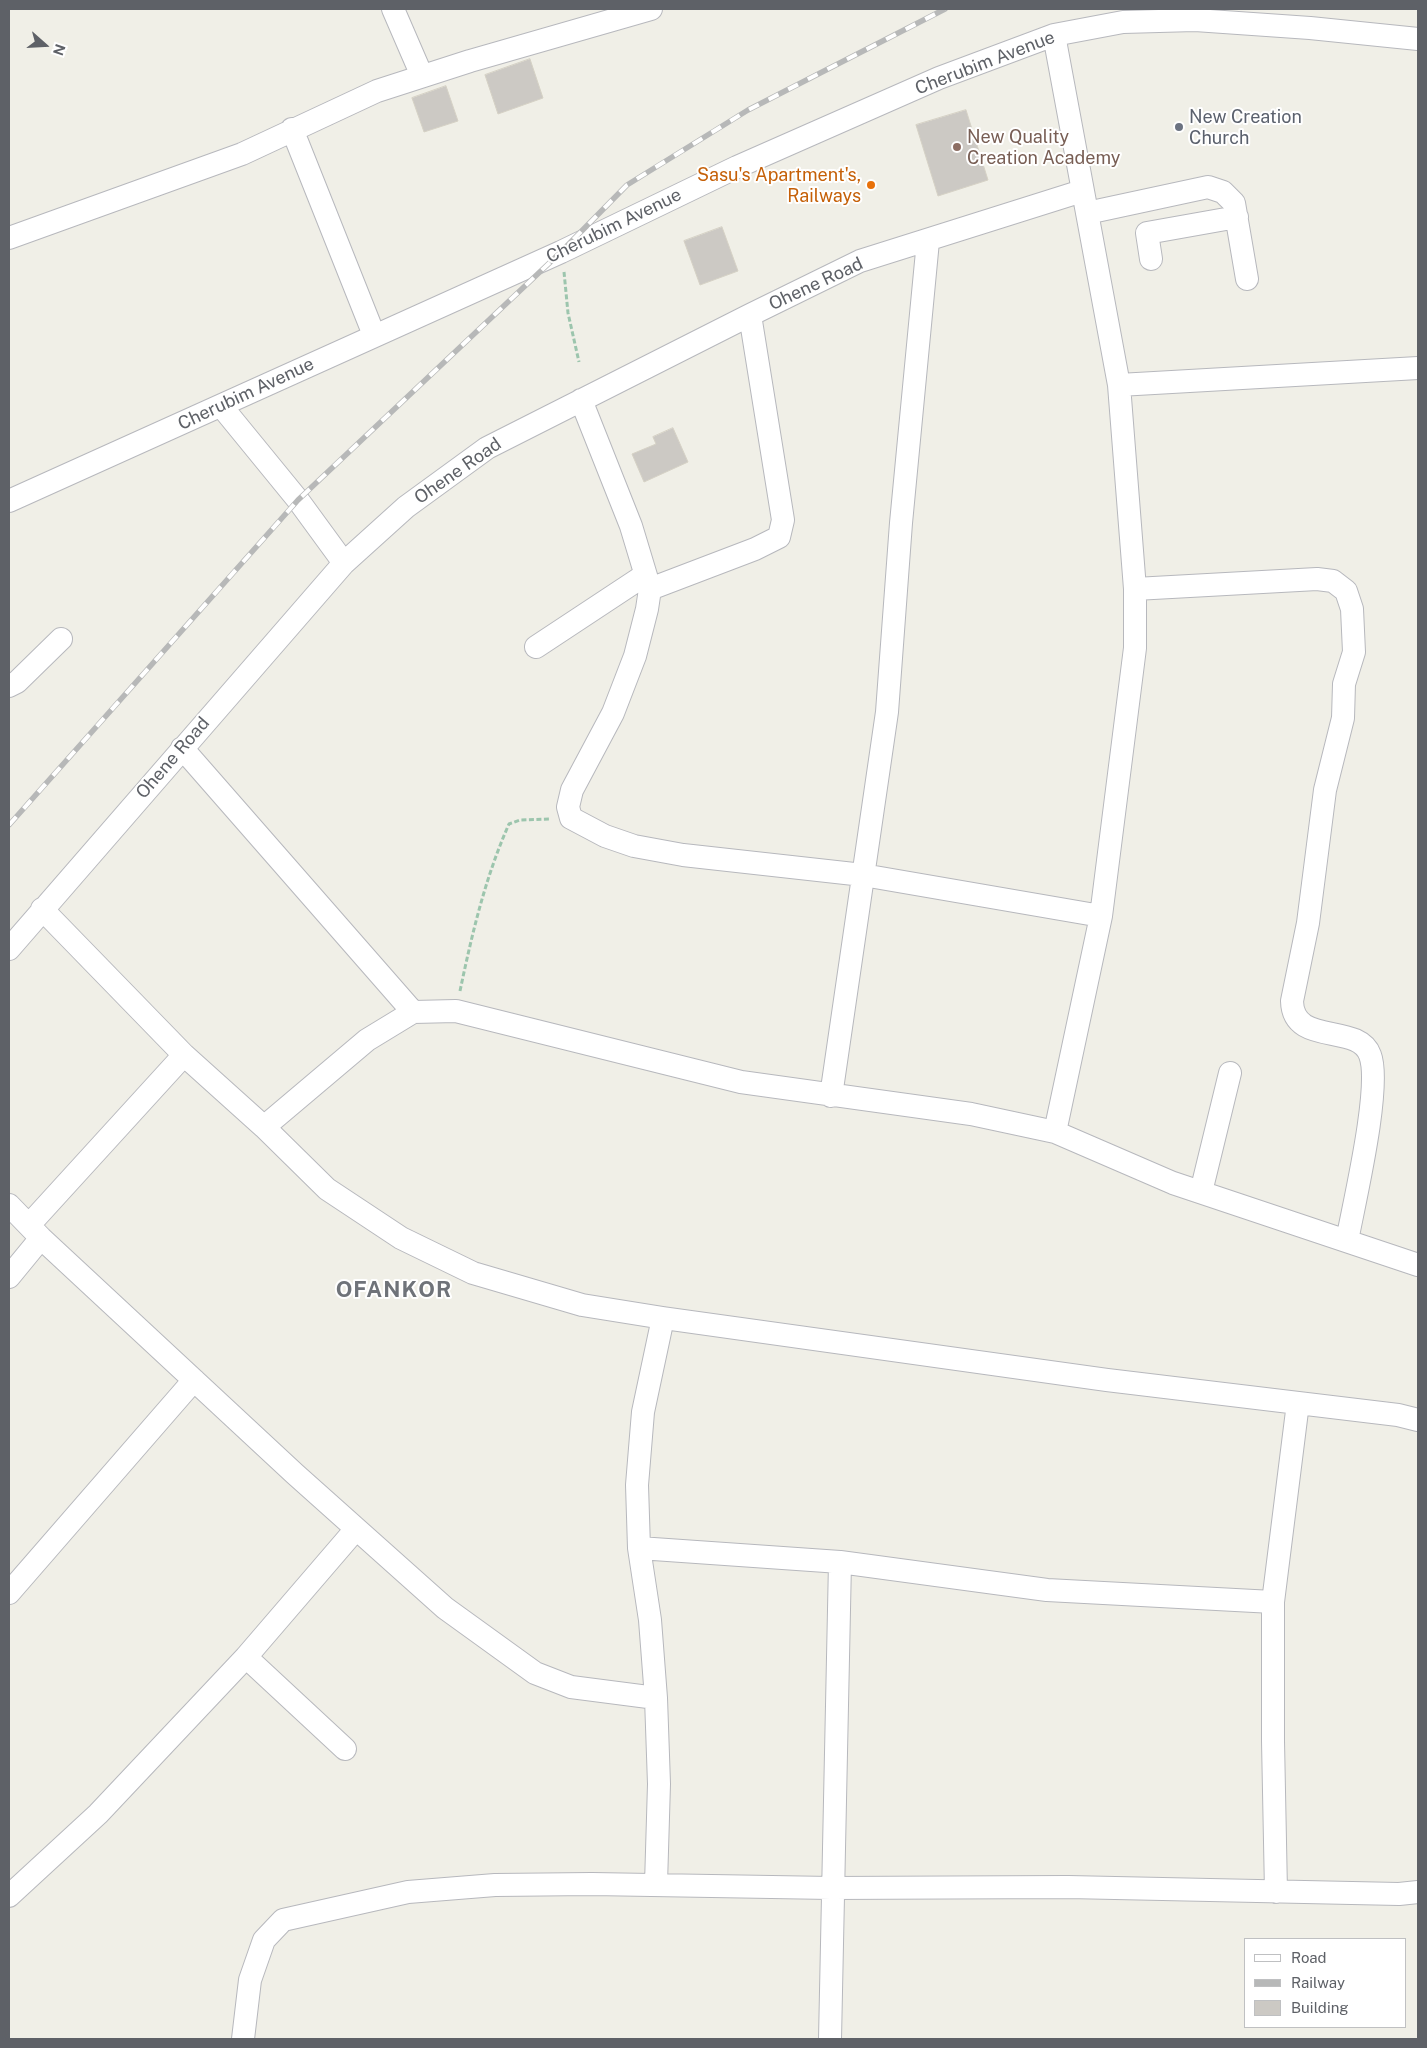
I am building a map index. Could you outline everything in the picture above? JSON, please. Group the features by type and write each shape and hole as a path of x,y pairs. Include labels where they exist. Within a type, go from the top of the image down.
{"street":[{"path":"393,9 422,76"},
{"path":"10,232 242,154 376,91 651,9"},
{"name":"Cherubim Avenue","path":"9,501 222,407 374,335 562,252 737,167 939,78 1054,35 1123,22 1196,20 1310,28 1418,40"},
{"path":"1054,35 1118,385 1135,589 1135,648 1101,916 1054,1132"},
{"path":"292,130 374,335"},
{"name":"Ohene Road","path":"9,949 344,562 406,507 487,448 860,261 928,241 1084,202 1142,201 1208,187 1223,192 1234,202 1247,279"},
{"path":"1142,201 1151,260"},
{"path":"1147,233 1237,218"},
{"path":"831,1096 887,712 901,523 928,241"},
{"path":"536,647 647,582 756,549 780,537 783,520 750,315"},
{"path":"1118,385 1418,368"},
{"path":"581,400 631,526 647,582 647,609 635,656 613,713 572,790 568,807 571,818 605,836 634,846 683,855 863,875 1101,916"},
{"path":"222,407 298,500 344,562"},
{"path":"1135,589 1318,579 1333,581 1346,591 1352,609 1354,652 1344,684 1343,718 1325,790 1308,923 1292,1001 1292,1012 1296,1020 1308,1027 1352,1040 1364,1046 1371,1056 1373,1095 1347,1241"},
{"path":"9,686 17,682 61,640"},
{"path":"182,748 413,1012"},
{"path":"42,909 184,1055 264,1127 327,1189 401,1238 473,1273 582,1306 1097,1378 1418,1420"},
{"path":"264,1127 367,1040 413,1012 456,1011 731,1079 831,1096 970,1114 1054,1132 1173,1183 1418,1265"},
{"path":"9,1277 35,1232 184,1055"},
{"path":"1201,1192 1230,1073"},
{"path":"9,1205 35,1232 194,1380 445,1608 535,1673 571,1687 656,1698"},
{"path":"656,1884 660,1784 656,1698 650,1620 639,1548 637,1485 643,1412 663,1318"},
{"path":"9,1593 194,1380"},
{"path":"1276,1892 1273,1602 1298,1403"},
{"path":"9,1896 98,1814 246,1657 356,1529"},
{"path":"639,1548 840,1562 1047,1590 1273,1602"},
{"path":"830,2039 831,1888 840,1562"},
{"path":"246,1657 345,1750"},
{"path":"243,2039 250,1980 264,1940 283,1920 408,1892 495,1885 656,1884 831,1888 1068,1887 1399,1894 1418,1892"}],"path":[{"path":"562,252 568,313 580,362"},
{"path":"456,1011 476,914 498,848 509,824 520,820 571,818"}],"building":[{"path":"530,59 543,98 498,114 485,75"},
{"path":"446,86 458,121 424,132 412,98"},
{"path":"966,110 988,180 938,196 916,125"},
{"path":"722,227 738,271 700,285 684,241"},
{"path":"673,428 688,462 644,482 632,454 656,444 653,437"}],"railway":[{"path":"9,825 298,500 561,252 627,185 748,110 945,9"}],"place":[{"name":"New Creation Church","path":"1179,127"},
{"name":"New Quality Creation Academy","path":"957,147"},
{"name":"Sasu's Apartment's, Railways","path":"871,185"}],"district":[{"name":"OFANKOR","path":"394,1290"}]}
